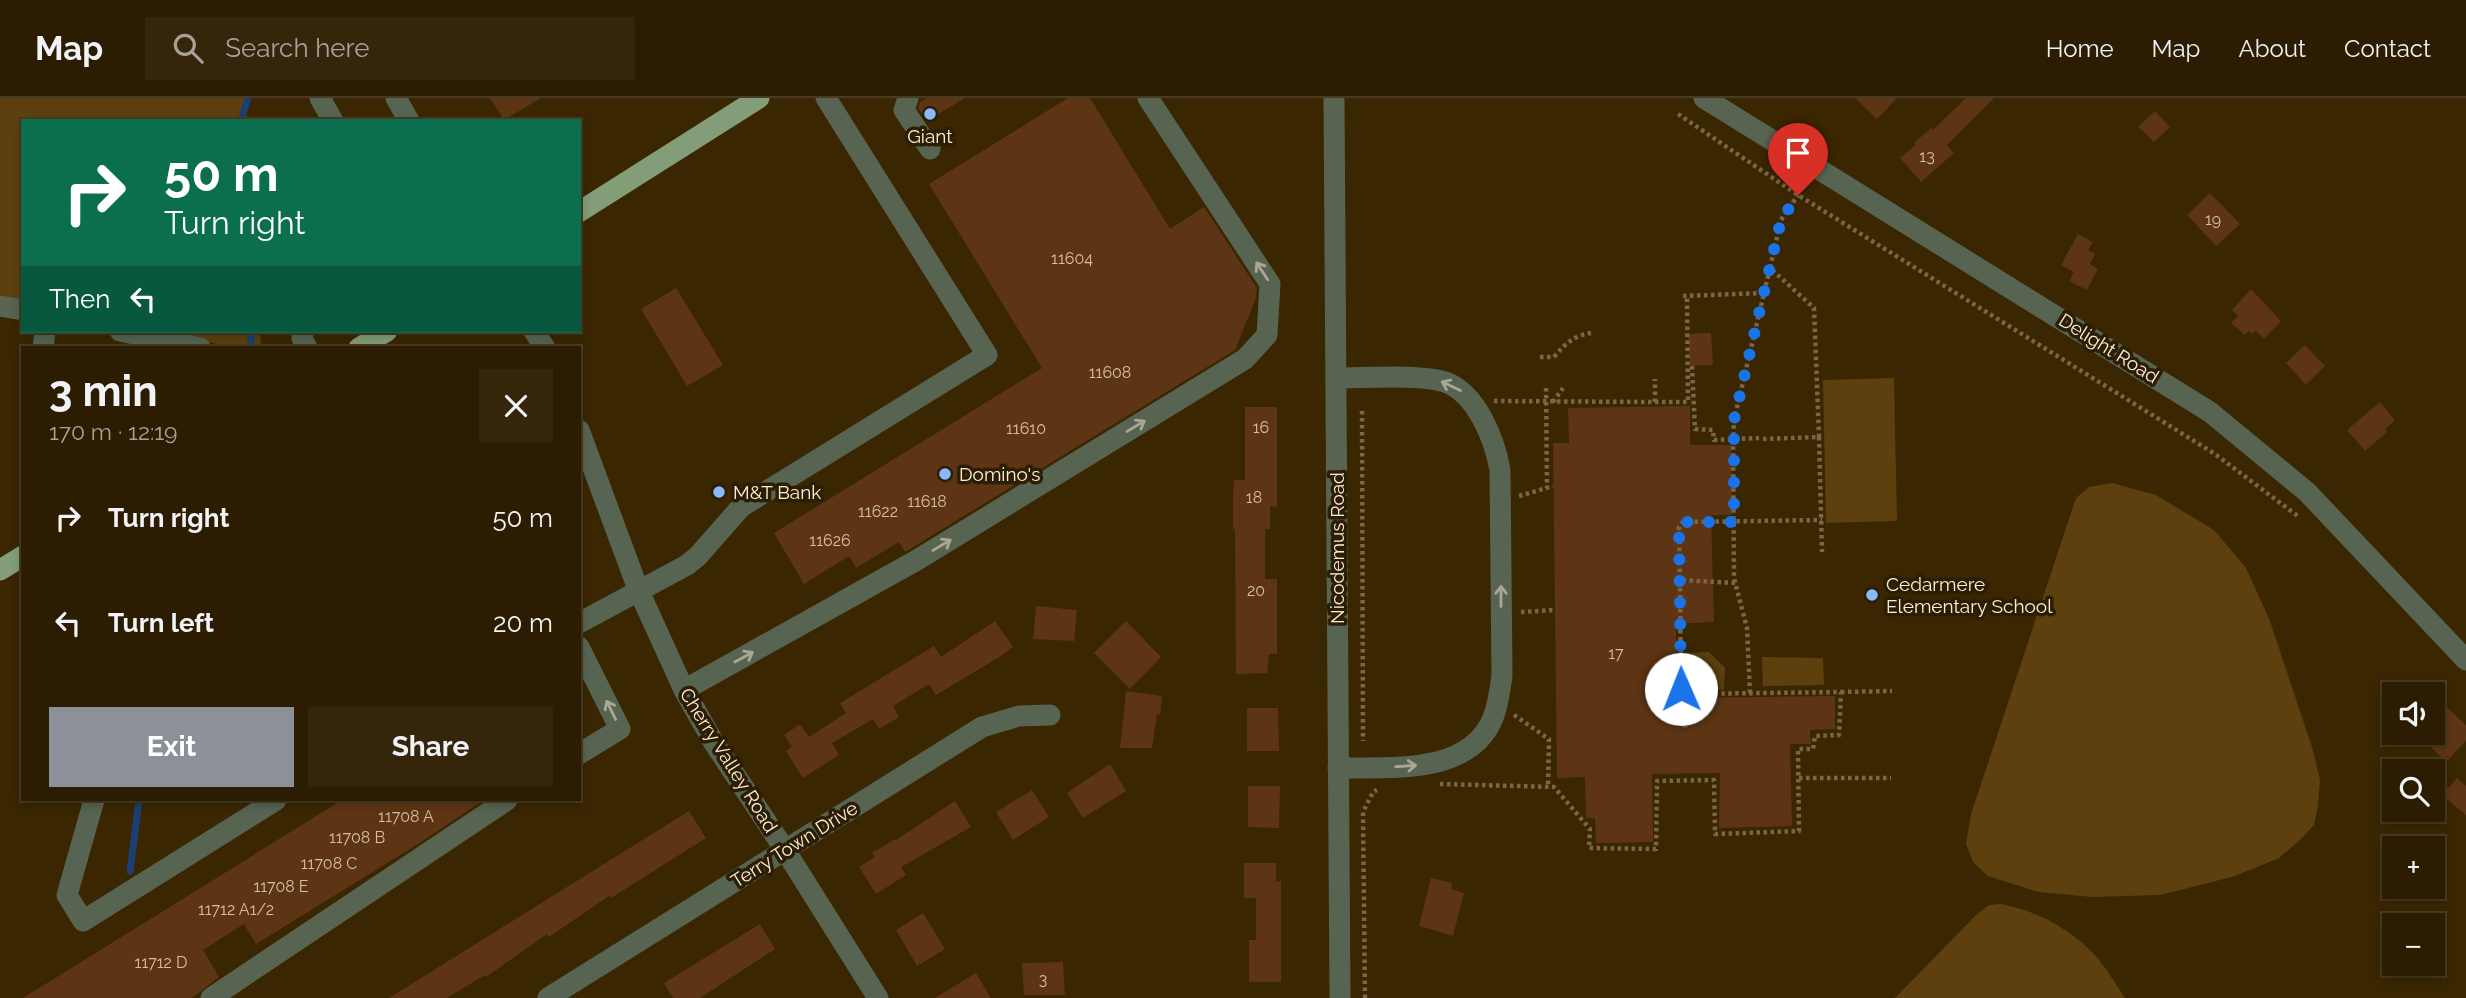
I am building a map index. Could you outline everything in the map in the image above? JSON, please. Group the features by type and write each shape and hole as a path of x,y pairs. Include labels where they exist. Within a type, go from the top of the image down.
{"main road":[{"path":"581,211 731,105 759,98"},
{"path":"362,346 384,333"},
{"path":"1,568 21,557"}],"street":[{"path":"320,98 332,119"},
{"path":"396,98 408,119"},
{"path":"581,621 687,565 741,507 987,355 827,98"},
{"path":"908,98 904,110 930,149"},
{"path":"684,690 917,560 1245,359 1267,335 1270,284 1148,98"},
{"name":"Nicodemus Road","path":"1334,98 1340,998"},
{"name":"Delight Road","path":"1704,98 2210,412 2307,492 2466,660"},
{"path":"0,306 21,310"},
{"path":"129,333 191,346"},
{"path":"1337,378 1444,382 1460,390 1486,425 1496,449 1500,470 1502,676 1499,699 1492,720 1481,736 1465,751 1439,762 1410,767 1338,768"},
{"name":"Cherry Valley Road","path":"581,435 638,589 684,690 714,743 878,998"},
{"path":"581,651 620,729 581,753"},
{"name":"Terry Town Drive","path":"548,998 982,727 1019,716 1050,715"},
{"path":"94,801 67,895 83,921 274,801"},
{"path":"211,998 506,801"}],"path":[{"path":"1678,114 1798,195 2215,454 2299,517"},
{"path":"1750,693 1747,628 1735,583 1734,420 1781,220 1798,195"},
{"path":"1770,268 1814,308 1822,552"},
{"path":"1490,401 1688,402 1685,296 1763,293"},
{"path":"1540,357 1554,357 1577,335 1591,332"},
{"path":"1692,366 1695,429 1713,429 1714,440 1819,437"},
{"path":"1655,379 1655,402"},
{"path":"1549,403 1563,387"},
{"path":"1546,388 1549,403 1546,488"},
{"path":"1362,411 1363,741"},
{"path":"1515,498 1553,486"},
{"path":"1685,730 1685,694 1681,689 1679,527 1683,522 1822,520"},
{"path":"1680,580 1735,583"},
{"path":"1516,612 1555,610"},
{"path":"1685,694 1892,691"},
{"path":"1437,784 1554,787 1590,830 1589,848 1656,849 1657,781 1714,780 1715,834 1799,831 1798,749 1813,748 1815,736 1839,735 1841,692"},
{"path":"1511,713 1549,739 1548,787"},
{"path":"1799,778 1891,778"},
{"path":"1365,998 1363,812 1373,792 1381,788"}],"shaded area":[{"path":"0,98 246,98 247,119 21,119 21,301 0,297"},
{"path":"162,333 260,333 261,346 228,346"},
{"path":"1894,378 1897,521 1826,523 1823,380"},
{"path":"2112,483 2156,495 2214,530 2246,568 2270,621 2313,750 2320,780 2318,806 2314,825 2279,858 2235,876 2161,895 2092,897 2038,892 1988,876 1973,862 1966,844 1971,814 2076,498 2089,487"},
{"path":"1709,652 1725,668 1724,690 1681,689 1681,653"},
{"path":"1762,657 1823,658 1824,685 1763,686"},
{"path":"2001,904 2050,921 2073,936 2097,958 2125,998 1895,998 1978,913 1989,905"}],"building":[{"path":"490,98 541,98 506,119"},
{"name":"Giant","path":"927,98 965,98 927,121 918,108 920,102"},
{"name":"Giant","path":"1068,98 1090,98 1170,229 1204,207 1257,288 1256,298 1235,350 905,552 899,542 856,568 849,556 804,584 774,533 1042,368 929,184"},
{"path":"1855,98 1897,98 1877,119"},
{"path":"1966,98 1994,98 1947,145 1954,153 1921,182 1900,158"},
{"path":"2155,111 2170,127 2154,142 2138,127"},
{"path":"2210,193 2240,224 2216,246 2187,215"},
{"path":"2078,234 2093,242 2088,250 2095,254 2090,264 2098,269 2087,290 2069,281 2074,272 2061,265"},
{"path":"676,288 723,365 687,386 641,309"},
{"path":"2251,289 2281,321 2264,339 2256,331 2252,334 2249,331 2245,335 2231,323 2238,316 2232,310"},
{"path":"1711,333 1713,365 1690,366 1688,334"},
{"path":"2305,345 2325,366 2306,385 2286,363"},
{"path":"2380,402 2395,420 2385,429 2387,432 2365,451 2347,430"},
{"path":"1690,406 1690,445 1731,445 1732,515 1711,515 1714,622 1676,624 1677,698 1835,696 1835,729 1810,730 1811,744 1790,744 1792,826 1719,828 1720,773 1652,774 1653,842 1596,843 1595,818 1586,818 1585,777 1557,778 1553,443 1569,443 1568,408"},
{"path":"1245,407 1277,407 1277,507 1270,506 1270,529 1265,529 1265,579 1277,579 1277,654 1269,654 1267,673 1236,674 1233,491 1234,480 1245,480"},
{"path":"1036,606 1077,610 1074,641 1033,639"},
{"path":"995,621 1013,647 936,695 929,684 893,706 899,717 879,729 873,719 832,743 839,755 803,778 786,751 792,747 784,735 800,724 809,737 846,713 840,703 934,646 941,657"},
{"path":"1126,621 1161,657 1130,689 1094,653"},
{"path":"1126,691 1162,696 1152,748 1120,748"},
{"path":"2445,705 2466,725 2466,741 2446,762 2429,745 2445,745"},
{"path":"1247,708 1278,708 1279,751 1247,751"},
{"path":"1110,764 1126,791 1083,818 1067,793"},
{"path":"2457,778 2466,786 2466,815 2445,798 2445,792"},
{"path":"1248,786 1280,786 1279,828 1248,827"},
{"path":"1032,790 1049,817 1013,840 996,812"},
{"path":"340,801 482,801 256,944 244,924 203,950 219,977 192,998 23,998"},
{"path":"955,801 971,827 901,867 906,875 876,894 859,867 875,857 872,853"},
{"path":"689,811 706,838 611,898 609,896 549,937 547,934 486,977 485,975 447,998 389,998"},
{"path":"1244,863 1276,863 1276,882 1281,881 1281,982 1249,982 1249,940 1256,940 1256,898 1244,898"},
{"path":"1431,878 1452,883 1451,889 1464,893 1453,936 1419,926"},
{"path":"923,913 945,949 917,966 896,930"},
{"path":"760,924 775,949 700,998 673,998 664,983"},
{"path":"1063,962 1065,995 1024,995 1022,963"},
{"path":"976,973 991,998 935,998"}],"waterway":[{"path":"242,119 248,98"},
{"path":"251,333 251,346"},
{"path":"130,871 139,801"}],"place":[{"name":"Giant","path":"930,114"},
{"name":"Domino's","path":"945,474"},
{"name":"M&T Bank","path":"719,492"},
{"name":"Cedarmere Elementary School","path":"1872,595"}],"route":[{"path":"1681,689 1679,527 1683,522 1734,522 1734,420 1781,220 1798,195"}]}
